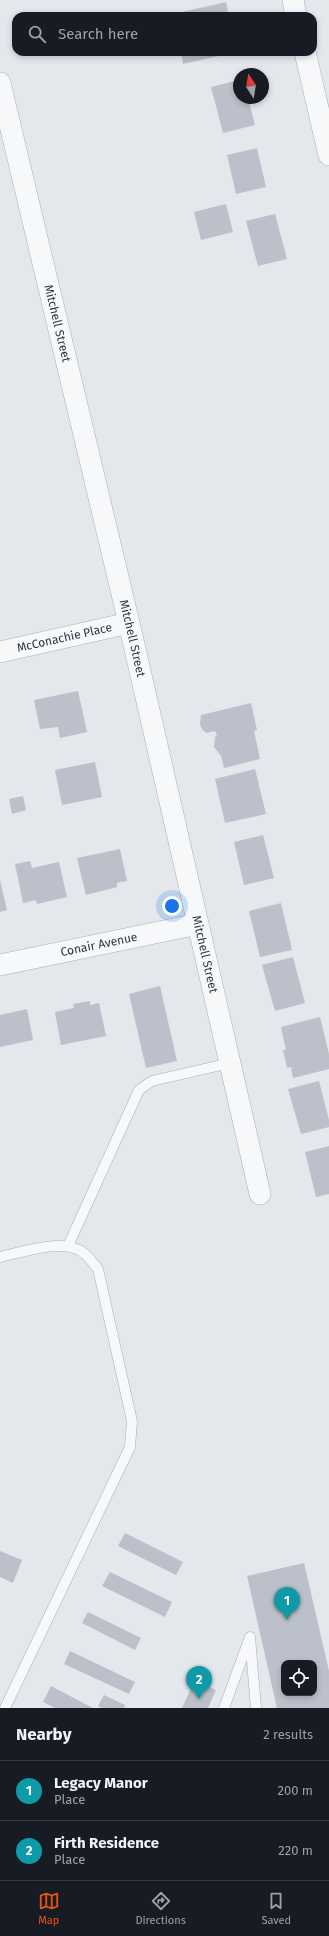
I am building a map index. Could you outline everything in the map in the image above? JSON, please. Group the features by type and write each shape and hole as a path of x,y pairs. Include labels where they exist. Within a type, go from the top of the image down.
{"street":[{"path":"292,0 295,12"},
{"path":"306,56 329,155"},
{"name":"Mitchell Street","path":"0,83 129,624 260,1194"},
{"name":"McConachie Place","path":"0,652 129,624"},
{"name":"Conair Avenue","path":"0,965 198,924"}],"lane":[{"path":"68,1246 138,1090 152,1081 161,1078 230,1063"},
{"path":"0,1258 56,1245 68,1246 85,1253 98,1269 132,1421 130,1447 5,1708"},
{"path":"224,1708 250,1637 256,1708"}],"building":[{"path":"226,2 228,12 182,12"},
{"path":"182,56 219,56 183,64"},
{"path":"233,82 233,104 250,104 255,125 223,133 211,87"},
{"path":"257,148 266,187 236,194 227,155"},
{"path":"226,204 233,232 201,240 194,212"},
{"path":"275,214 287,259 258,266 246,221"},
{"path":"78,691 87,732 60,738 58,727 40,729 34,700"},
{"path":"251,703 257,730 254,731 260,759 224,768 221,756 214,747 215,737 217,736 215,731 206,733 202,729 200,724 201,715"},
{"path":"95,762 102,797 62,805 55,770"},
{"path":"255,769 266,814 225,823 215,779"},
{"path":"23,796 26,810 12,814 9,799"},
{"path":"263,835 274,878 244,885 234,842"},
{"path":"120,849 127,881 117,883 117,887 86,895 77,858"},
{"path":"30,861 32,868 59,862 67,897 37,904 36,900 23,903 15,864"},
{"path":"0,880 7,910 0,912"},
{"path":"281,903 292,950 260,957 249,911"},
{"path":"293,957 305,1003 275,1011 262,965"},
{"path":"160,986 177,1061 146,1068 129,994"},
{"path":"90,1001 90,1005 99,1003 106,1036 61,1045 55,1012 74,1008 73,1004"},
{"path":"27,1009 33,1040 0,1047 0,1015"},
{"path":"320,1017 329,1054 329,1069 293,1078 291,1067 287,1068 283,1050 286,1050 281,1027"},
{"path":"319,1081 329,1120 329,1127 301,1134 288,1089"},
{"path":"329,1146 329,1194 316,1197 305,1152"},
{"path":"125,1533 183,1562 176,1575 118,1546"},
{"path":"0,1551 22,1560 13,1583 0,1577"},
{"path":"304,1563 329,1671 329,1708 277,1708 247,1576"},
{"path":"110,1572 172,1602 165,1617 102,1586"},
{"path":"88,1612 141,1638 135,1650 82,1623"},
{"path":"70,1651 135,1682 129,1694 64,1664"},
{"path":"195,1680 216,1690 208,1708 182,1708"},
{"path":"51,1686 93,1708 55,1708 43,1702"},
{"path":"104,1695 125,1705 124,1708 102,1708 98,1706"}],"place":[{"name":"Legacy Manor","path":"287,1620"},
{"name":"Firth Residence","path":"199,1699"}]}
